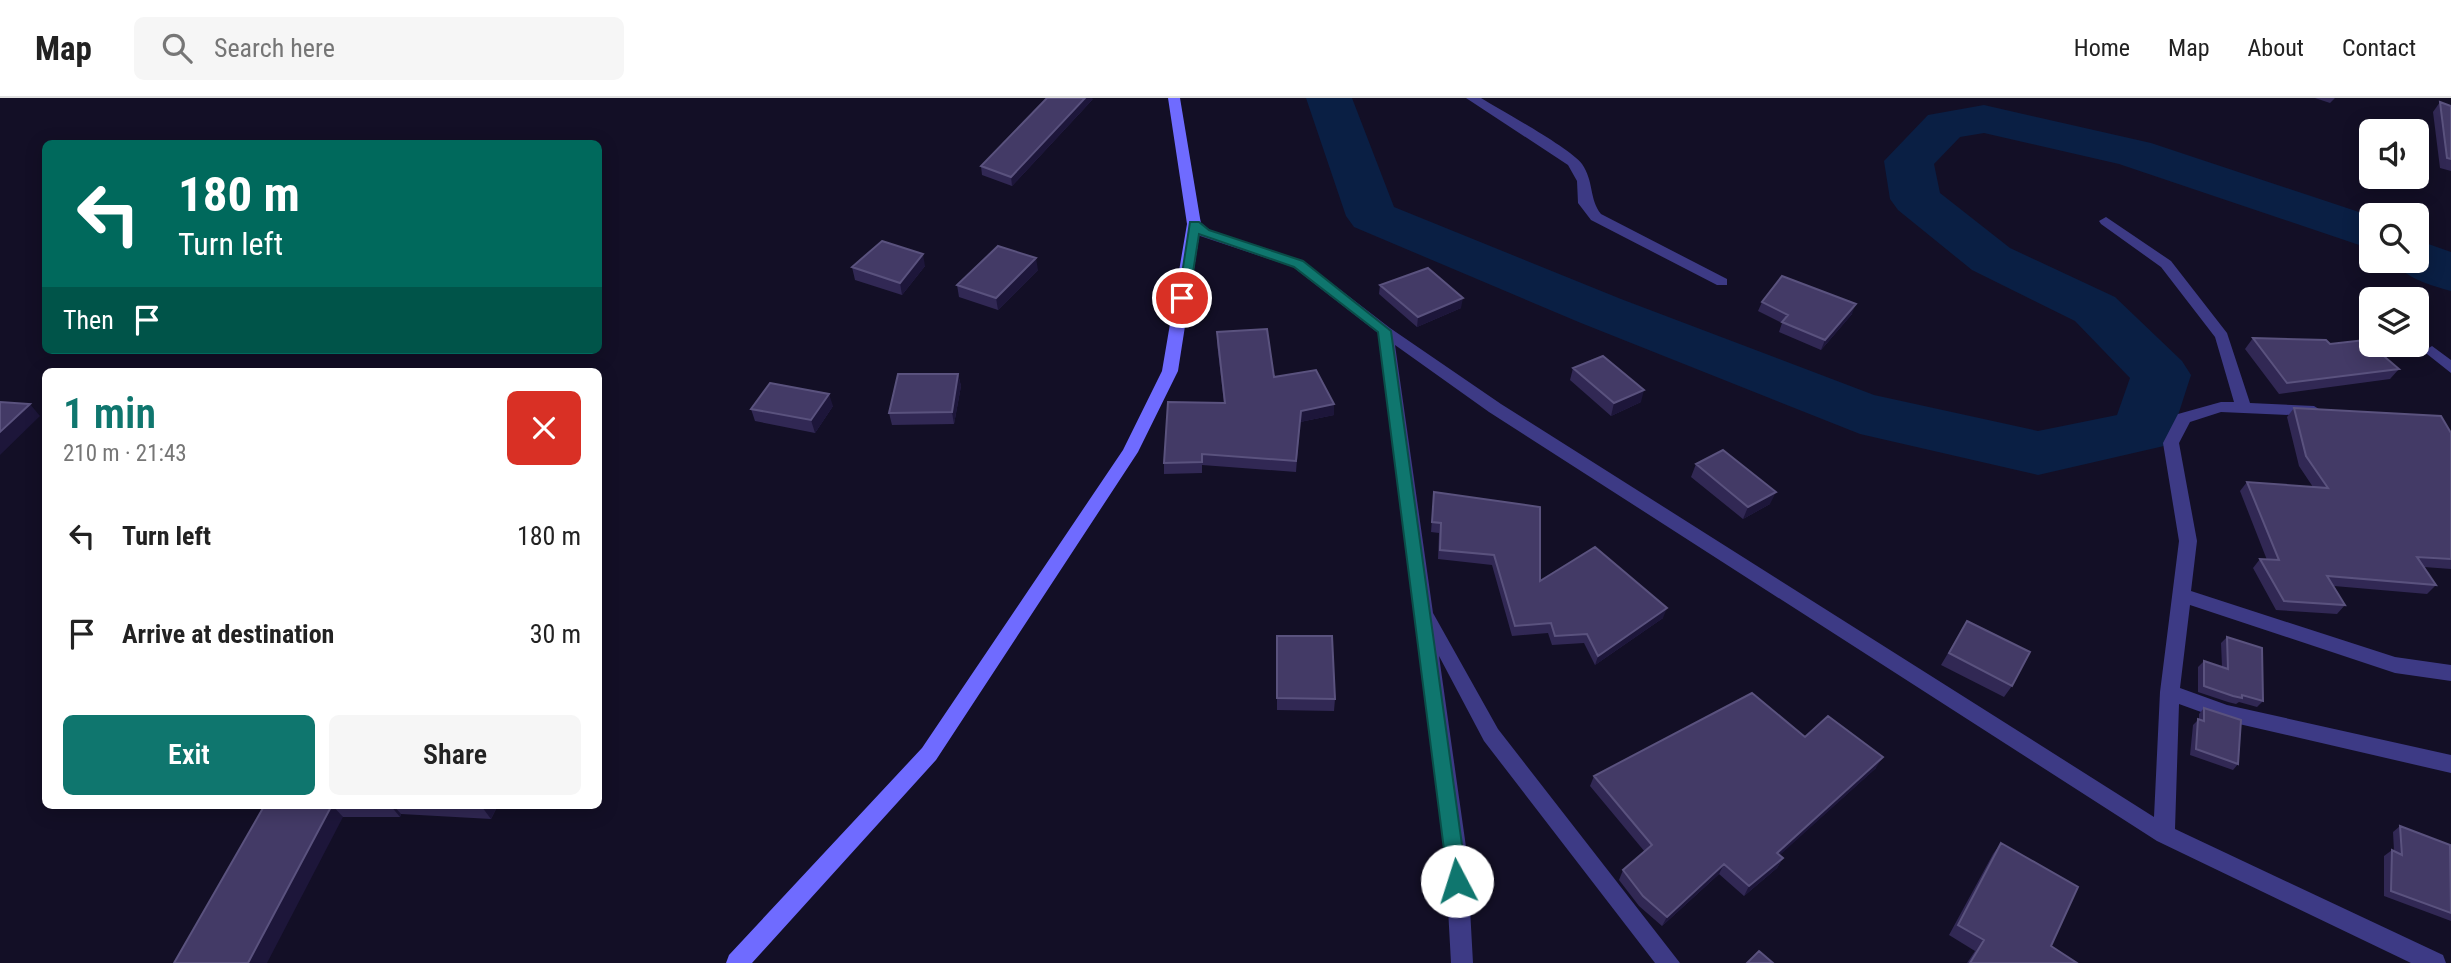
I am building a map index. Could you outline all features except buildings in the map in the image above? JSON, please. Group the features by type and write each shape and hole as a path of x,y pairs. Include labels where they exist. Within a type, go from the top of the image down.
{"main road":[{"path":"737,963 929,754 1130,452 1170,371 1194,224 1174,98"}],"street":[{"path":"1472,98 1573,162 1581,171 1587,190 1584,203 1596,218 1723,282"},
{"path":"2106,221 2166,264 2222,336 2244,408"},
{"path":"1194,224 1205,233 1298,264 1385,331 1495,408 2164,834 2435,963"},
{"path":"1385,331 1456,854 1462,963"},
{"path":"2432,351 2451,368"},
{"path":"2164,834 2170,692 2188,541 2171,443 2184,418 2221,407 2331,412"},
{"path":"2182,595 2396,665 2451,673"},
{"path":"1423,609 1490,736 1669,963"},
{"path":"2170,692 2226,713 2451,764"}],"waterway":[{"path":"1329,98 1372,216 1601,311 1860,413 2038,453 2142,431 2161,375 2095,309 1991,259 1916,199 1909,161 1945,125 1984,119 2134,153 2359,229"},
{"path":"2429,262 2451,274"}],"route":[{"path":"1182,298 1194,224 1205,233 1298,264 1385,331 1456,854 1457,881"}]}
